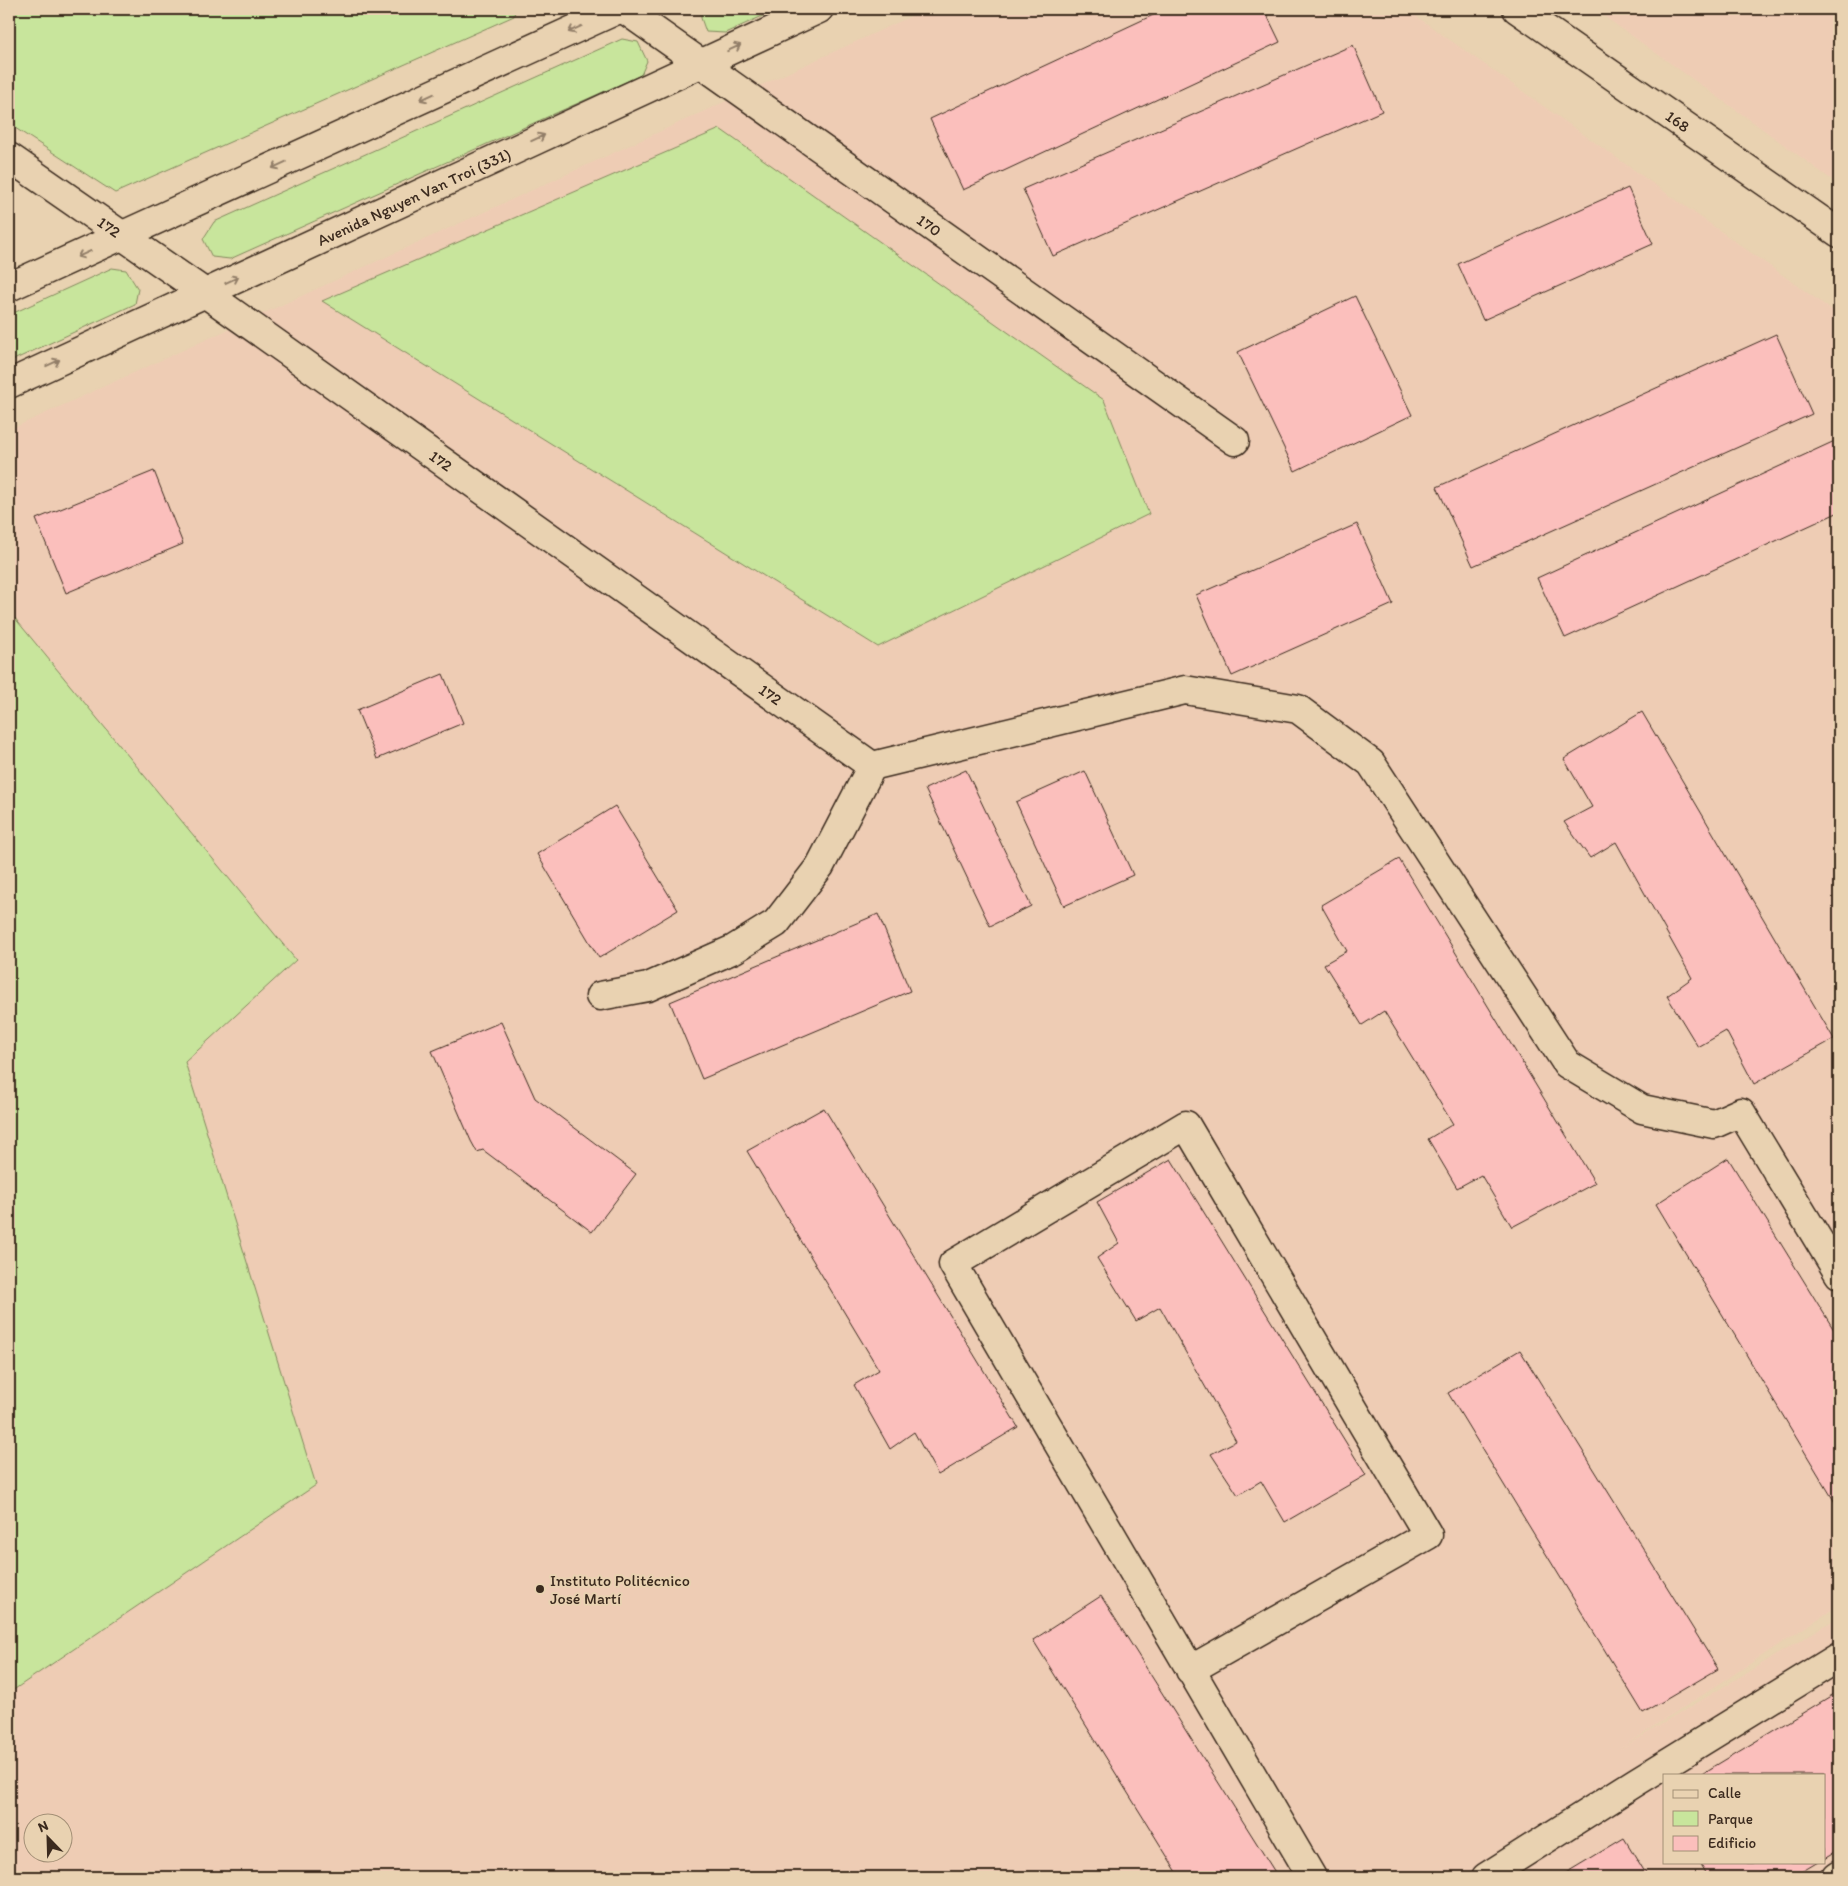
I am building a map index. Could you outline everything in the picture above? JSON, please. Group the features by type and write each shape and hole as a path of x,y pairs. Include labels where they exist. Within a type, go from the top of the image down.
{"street":[{"path":"9,288 619,9"},
{"name":"170","path":"624,9 1235,441"},
{"name":"Avenida Nguyen Van Troi (331)","path":"9,384 819,9"},
{"name":"168","path":"1517,9 1839,233"},
{"name":"172","path":"9,157 205,292 872,766"},
{"path":"600,996 648,987 734,950 776,923 820,866 872,766 1184,690 1298,709 1371,763 1567,1064 1642,1109 1714,1124 1741,1112 1839,1274"},
{"path":"1190,1670 1428,1534 1186,1125 953,1264 1190,1670 1312,1877"},
{"path":"1486,1877 1839,1657"}],"shaded area":[{"path":"927,9 1406,9 1839,315 1839,1605 1619,1750 1839,1617 1839,1877 9,1877 9,1693 316,1484 181,1057 296,960 9,611 9,430"},
{"path":"1594,9 1839,9 1839,185 1753,122"}],"green space":[{"path":"9,9 515,9 514,16 115,193 9,124"},
{"path":"701,9 778,9 725,33 706,32 701,18"},
{"path":"622,39 638,42 647,61 641,75 230,259 212,257 203,239 214,222"},
{"path":"720,129 1104,400 1149,514 878,647 322,301"},
{"path":"112,268 126,270 138,289 135,304 9,362 9,315"},
{"path":"9,611 296,960 185,1062 316,1485 9,1693"}],"building":[{"path":"1166,9 1264,9 1280,42 963,190 930,119"},
{"path":"1353,45 1382,111 1053,256 1023,189"},
{"path":"1628,188 1653,244 1483,320 1458,264"},
{"path":"1355,296 1412,415 1295,471 1238,352"},
{"path":"1776,334 1812,414 1473,566 1437,487"},
{"path":"1839,439 1839,512 1565,638 1537,578"},
{"path":"154,471 183,544 66,593 36,519"},
{"path":"1357,524 1393,604 1232,676 1196,595"},
{"path":"443,674 463,723 377,759 357,710"},
{"path":"1642,712 1834,1039 1754,1084 1726,1031 1698,1047 1667,996 1692,978 1616,842 1590,858 1564,822 1592,807 1564,759"},
{"path":"966,770 1031,906 990,926 925,789"},
{"path":"1085,771 1133,875 1064,906 1016,802"},
{"path":"615,806 678,910 599,958 537,854"},
{"path":"1399,859 1595,1183 1512,1227 1481,1175 1457,1188 1428,1139 1453,1124 1384,1011 1362,1025 1324,964 1347,951 1321,905"},
{"path":"878,914 910,991 702,1079 670,1002"},
{"path":"501,1022 535,1098 636,1174 592,1232 483,1150 477,1152 432,1051"},
{"path":"824,1108 1018,1427 938,1475 914,1432 890,1449 854,1385 879,1370 747,1151"},
{"path":"1728,1158 1839,1338 1839,1509 1656,1204"},
{"path":"1171,1159 1366,1475 1285,1522 1261,1481 1238,1495 1211,1454 1236,1441 1160,1307 1136,1321 1097,1258 1119,1243 1097,1202"},
{"path":"1520,1350 1718,1669 1643,1713 1448,1393"},
{"path":"1101,1596 1278,1877 1180,1877 1033,1640"},
{"path":"1839,1691 1839,1850 1826,1858 1826,1774 1702,1774"},
{"path":"1624,1838 1648,1877 1559,1877"},
{"path":"1700,1864 1815,1864 1793,1877 1708,1877"}],"place":[{"name":"Instituto Politécnico José Martí","path":"540,1589"}]}
